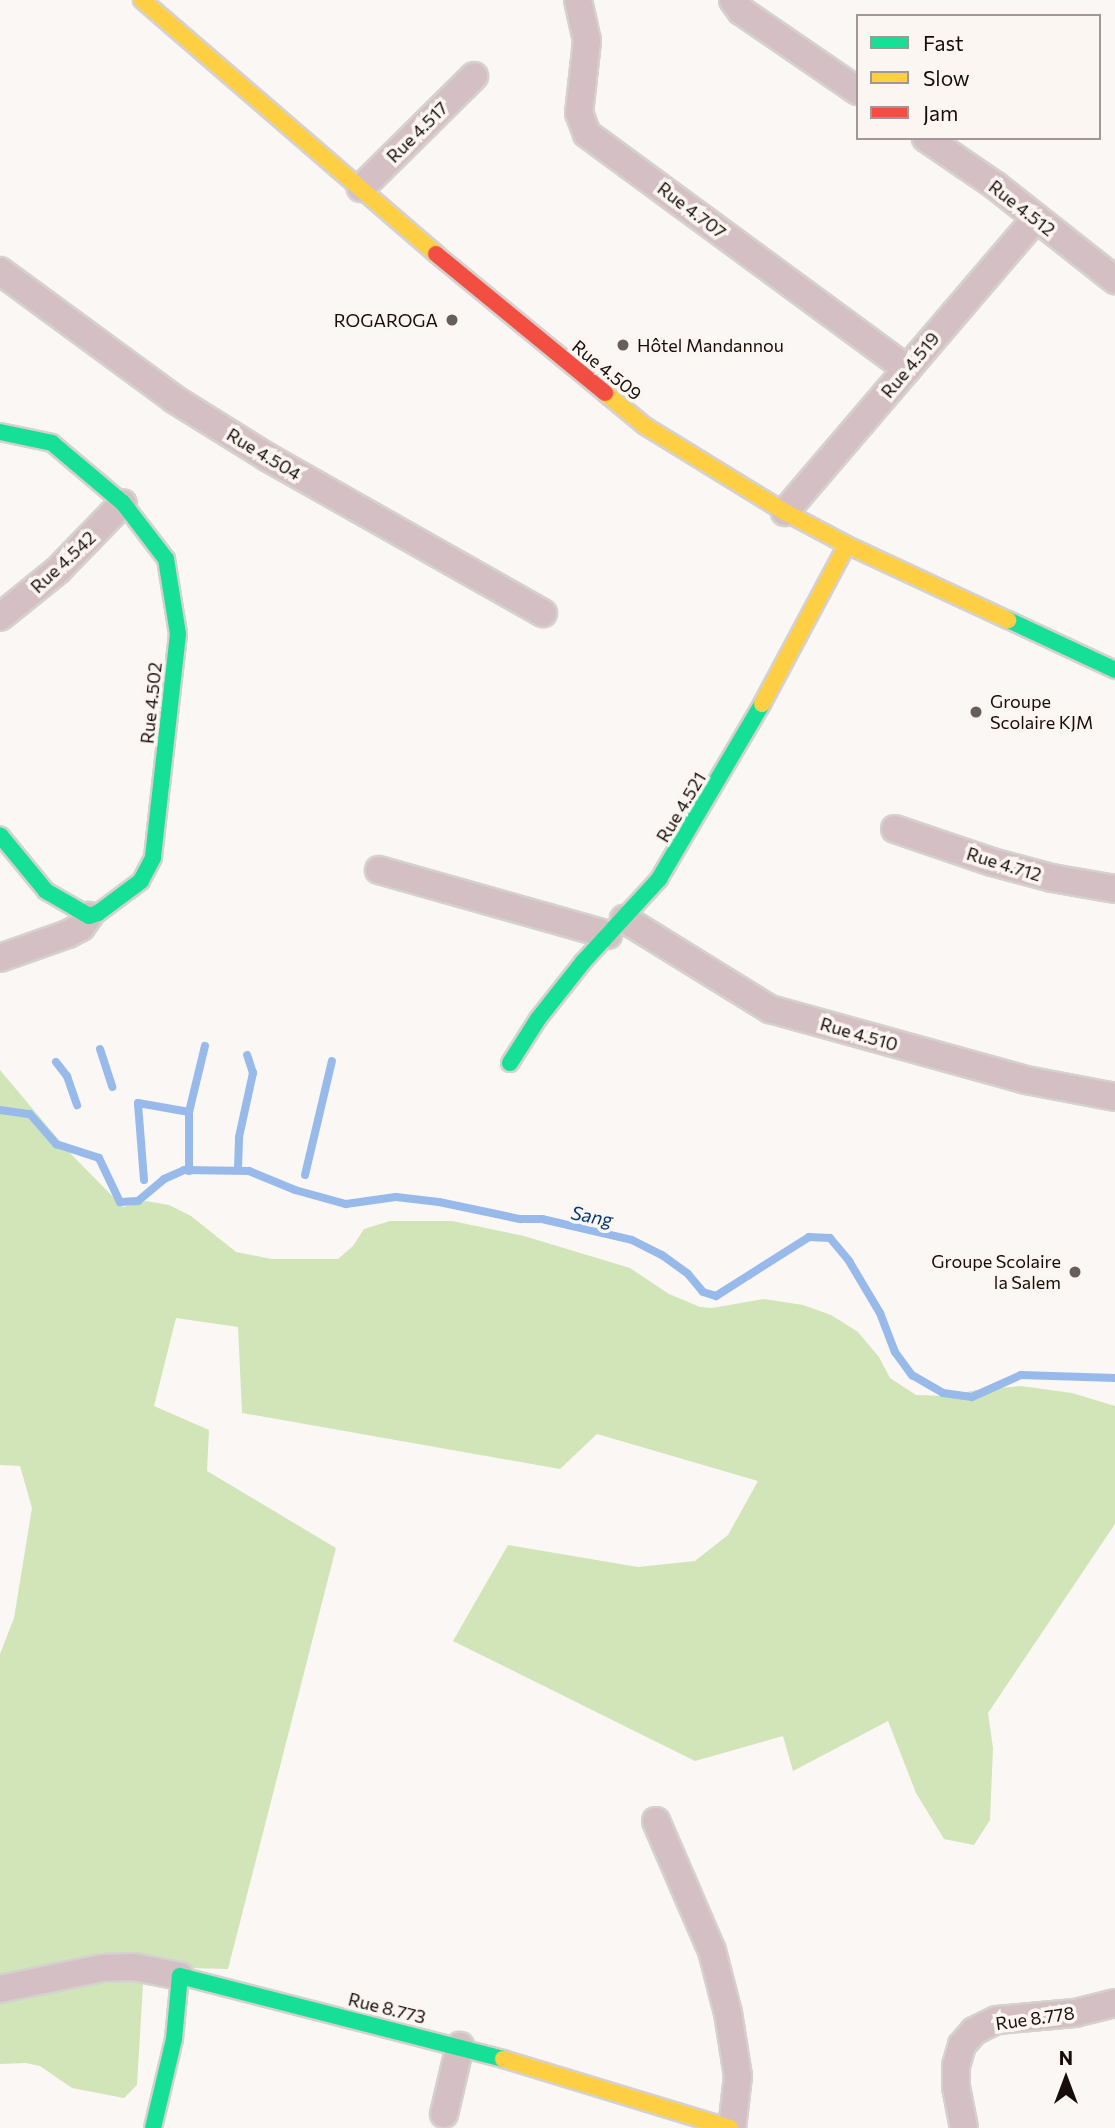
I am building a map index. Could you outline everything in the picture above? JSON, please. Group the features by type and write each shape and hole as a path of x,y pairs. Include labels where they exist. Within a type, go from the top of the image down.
{"street":[{"name":"Rue 4.509","path":"142,0 482,294 645,426 785,512 847,545 1113,664"},
{"name":"Rue 4.707","path":"578,0 587,41 579,113 587,134 907,369"},
{"path":"733,0 741,11 856,90"},
{"name":"Rue 4.517","path":"361,188 474,76"},
{"name":"Rue 4.512","path":"929,140 996,186 1115,280"},
{"name":"Rue 4.519","path":"785,512 1035,219"},
{"name":"Rue 4.504","path":"0,271 174,399 267,457 543,613"},
{"name":"Rue 4.502","path":"0,432 52,443 123,503 166,559 172,583 178,634 153,858 141,881 89,916"},
{"name":"Rue 4.542","path":"0,617 58,570 123,503"},
{"name":"Rue 4.521","path":"510,1063 538,1019 659,879 691,829 776,680 847,545"},
{"name":"Rue 4.712","path":"895,829 1004,866 1115,889"},
{"path":"0,835 46,891 89,916 81,927 68,934 0,958"},
{"name":"Rue 4.510","path":"379,870 616,927 770,1009 1026,1080 1114,1092"},
{"path":"656,1821 712,1951 728,2013 738,2076 731,2128"},
{"path":"0,1989 102,1968 134,1967 180,1976 174,2039 158,2125"},
{"name":"Rue 8.773","path":"180,1976 460,2046 731,2128"},
{"name":"Rue 8.778","path":"964,2128 956,2087 956,2066 962,2045 974,2031 997,2020 1075,2013 1115,2003"},
{"path":"444,2115 460,2046"}],"green space":[{"path":"0,1070 69,1152 123,1207 146,1201 169,1205 191,1216 236,1252 272,1259 338,1259 353,1246 364,1229 390,1221 452,1221 524,1236 630,1268 669,1294 700,1307 712,1308 764,1299 803,1305 831,1315 858,1332 879,1357 890,1378 916,1395 946,1396 1021,1386 1072,1393 1115,1406 1115,1524 988,1713 993,1748 990,1820 974,1845 944,1839 916,1793 888,1721 793,1771 783,1736 695,1761 453,1641 508,1545 638,1567 695,1561 728,1535 758,1481 597,1434 560,1469 242,1413 238,1327 176,1318 154,1406 209,1430 207,1471 336,1548 228,1969 144,1967 137,2085 124,2098 72,2088 40,2066 26,2063 0,2064 0,1654 14,1618 32,1508 20,1466 0,1465"}],"waterway":[{"path":"189,1171 189,1112 205,1046"},
{"path":"100,1049 112,1087"},
{"path":"238,1168 239,1137 253,1073 247,1055"},
{"path":"305,1175 332,1061"},
{"path":"56,1062 67,1076 77,1105"},
{"path":"144,1180 138,1103 189,1112"},
{"name":"Sang","path":"0,1110 30,1114 56,1144 99,1158 120,1202 138,1201 164,1179 184,1170 249,1171 295,1190 346,1204 396,1197 439,1202 520,1219 542,1219 632,1240 662,1255 688,1274 703,1292 716,1296 809,1237 830,1238 849,1261 880,1313 895,1352 912,1375 943,1393 972,1397 1021,1375 1115,1378"}],"traffic: fast":[{"path":"0,432 52,443 123,503 166,559 178,634 153,858 141,881 98,913 89,916 46,891 0,835"},
{"path":"1008,620 1115,670"},
{"path":"510,1063 538,1019 583,962 659,879 762,704"},
{"path":"153,2128 174,2039 180,1976 503,2059"}],"traffic: slow":[{"path":"142,0 436,254"},
{"path":"605,393 645,426 785,512 847,545 1008,620"},
{"path":"762,704 847,545"},
{"path":"503,2059 730,2128"}],"traffic: jam":[{"path":"436,254 605,393"}],"place":[{"name":"ROGAROGA","path":"452,320"},
{"name":"Hôtel Mandannou","path":"623,345"},
{"name":"Groupe Scolaire KJM","path":"976,712"},
{"name":"Groupe Scolaire la Salem","path":"1075,1272"}]}
